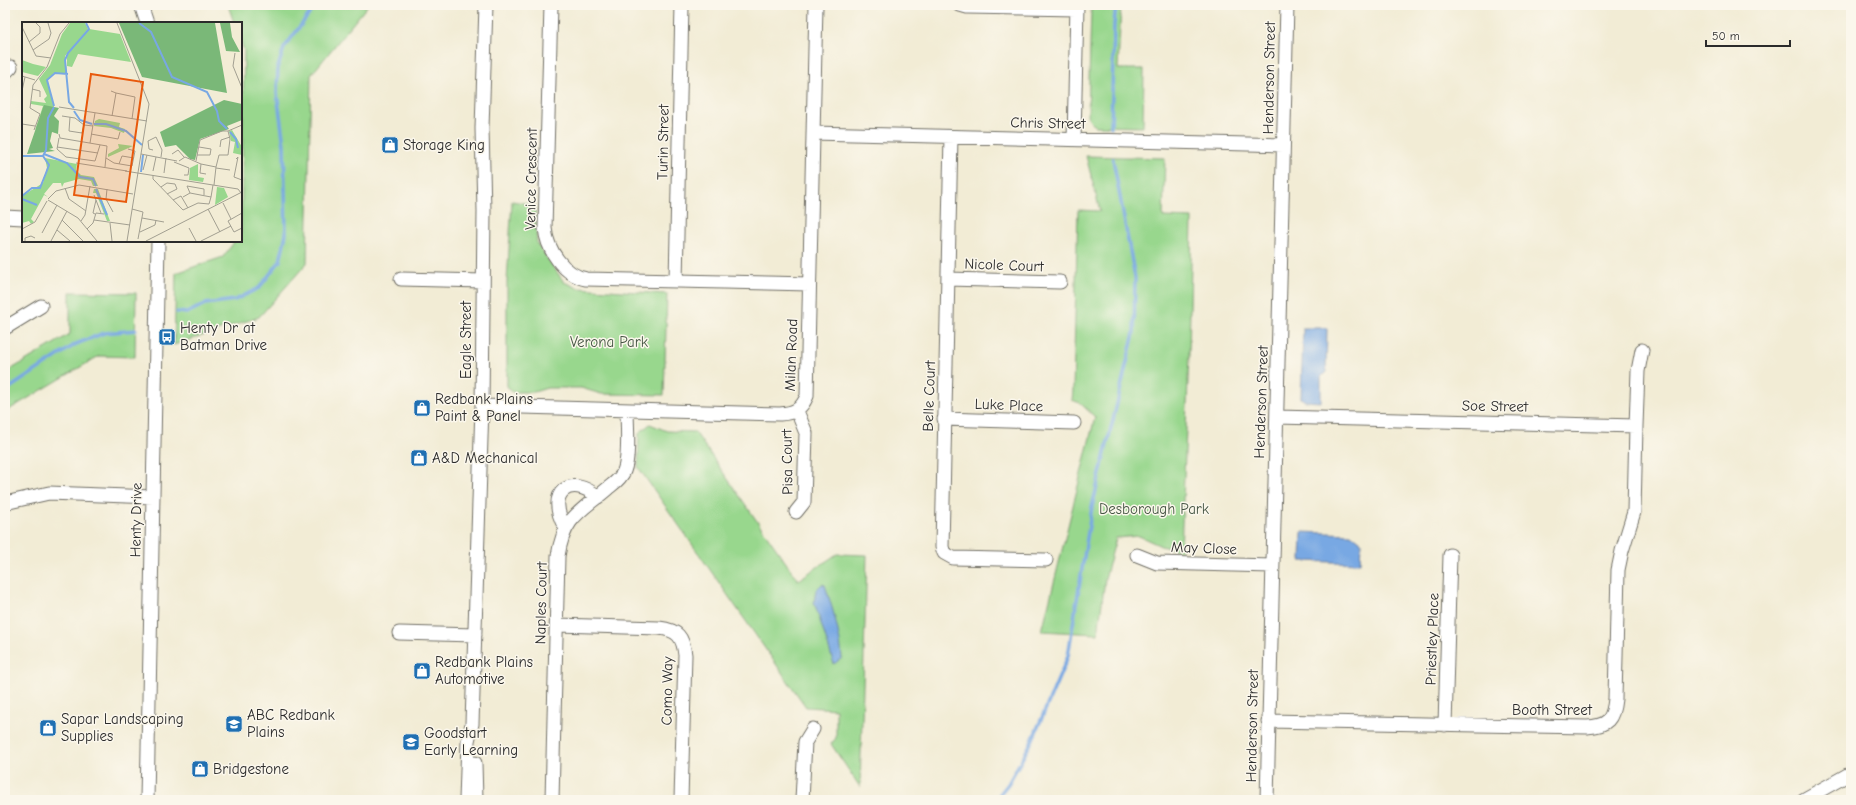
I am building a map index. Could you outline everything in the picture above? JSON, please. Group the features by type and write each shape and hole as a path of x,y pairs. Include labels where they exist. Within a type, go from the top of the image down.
{"street":[{"path":"141,5 147,22"},
{"name":"Eagle Street","path":"466,800 468,741 472,724 482,406 482,281 484,211 482,135 486,5"},
{"name":"Venice Crescent","path":"551,5 545,228 548,244 564,269 577,278 586,280 809,284"},
{"name":"Turin Street","path":"676,281 682,5"},
{"name":"Milan Road","path":"482,406 790,414 797,411 804,404 807,396 816,5"},
{"path":"960,5 1077,7 1074,140"},
{"name":"Henderson Street","path":"1267,800 1287,5"},
{"name":"Chris Street","path":"813,133 1283,145"},
{"name":"Belle Court","path":"951,137 941,539 944,553 953,558 961,559 1046,560"},
{"path":"5,217 22,218"},
{"name":"Henty Drive","path":"147,800 158,242"},
{"path":"401,279 482,281"},
{"name":"Nicole Court","path":"948,279 1060,282"},
{"path":"5,328 41,306"},
{"path":"1636,426 1638,371 1642,350"},
{"name":"Naples Court","path":"552,800 558,556 561,540 565,528 572,519 620,478 624,471 627,410"},
{"name":"Pisa Court","path":"796,512 804,502 806,433 797,411"},
{"name":"Soe Street","path":"1277,417 1636,426"},
{"name":"Luke Place","path":"944,419 1074,422"},
{"name":"Booth Street","path":"1268,721 1592,727 1605,724 1610,719 1614,711 1618,570 1634,512 1636,426"},
{"path":"565,528 559,517 557,507 558,498 561,492 565,489 580,487 590,490 598,497"},
{"path":"5,503 49,493 153,497"},
{"name":"May Close","path":"1137,555 1157,563 1272,566"},
{"name":"Priestley Place","path":"1445,725 1450,555"},
{"name":"Como Way","path":"557,625 659,628 670,629 678,635 683,643 685,655 681,800"},
{"path":"399,633 475,635"},
{"name":"Eagle Street","path":"472,724 475,741 476,800"},
{"path":"802,800 805,742 813,729"},
{"path":"1803,800 1851,773"}],"green space":[{"path":"228,5 368,5 311,75 307,263 259,317 174,345 176,273 223,257 234,242 242,242 244,51 242,45 242,22 234,22"},
{"path":"1093,5 1121,5 1118,69 1144,69 1143,127 1096,126 1091,123 1088,116 1091,10"},
{"name":"Desborough Park","path":"1086,156 1165,158 1163,217 1192,218 1189,355 1181,551 1161,546 1139,536 1116,538 1105,579 1098,634 1042,631 1095,417 1080,403 1072,400 1078,210 1100,211"},
{"name":"Verona Park","path":"512,201 535,205 537,244 564,282 578,288 667,294 664,395 601,394 581,388 547,388 534,392 512,392 507,386 507,281"},
{"path":"70,292 136,293 135,357 99,356 5,412 5,373 70,334"},
{"path":"650,424 667,431 695,432 798,580 837,554 867,555 860,787 831,744 836,738 836,709 806,707 638,467 639,433"}],"water":[{"path":"1303,328 1327,328 1326,372 1321,377 1321,402 1305,401 1301,398"},
{"path":"1302,532 1351,534 1361,542 1360,563 1301,561"},
{"path":"822,584 825,585 831,603 841,648 842,658 834,664 814,602 816,590"}],"waterway":[{"path":"177,312 187,313 205,304 235,300 259,288 280,261 286,234 284,145 277,93 278,67 284,48 316,5"},
{"path":"1111,127 1114,24 1116,5"},
{"path":"995,800 1008,784 1032,741 1068,656 1092,507 1134,333 1135,278 1113,159"},
{"path":"5,391 76,344 104,333 136,330"}],"place":[{"name":"Storage King","path":"390,145"},
{"name":"Henty Dr at Batman Drive","path":"167,337"},
{"name":"Redbank Plains Paint & Panel","path":"422,408"},
{"name":"A&D Mechanical","path":"419,458"},
{"name":"Redbank Plains Automotive","path":"422,671"},
{"name":"ABC Redbank Plains","path":"234,724"},
{"name":"Sapar Landscaping Supplies","path":"48,728"},
{"name":"Goodstart Early Learning","path":"411,742"},
{"name":"Bridgestone","path":"200,769"}]}
